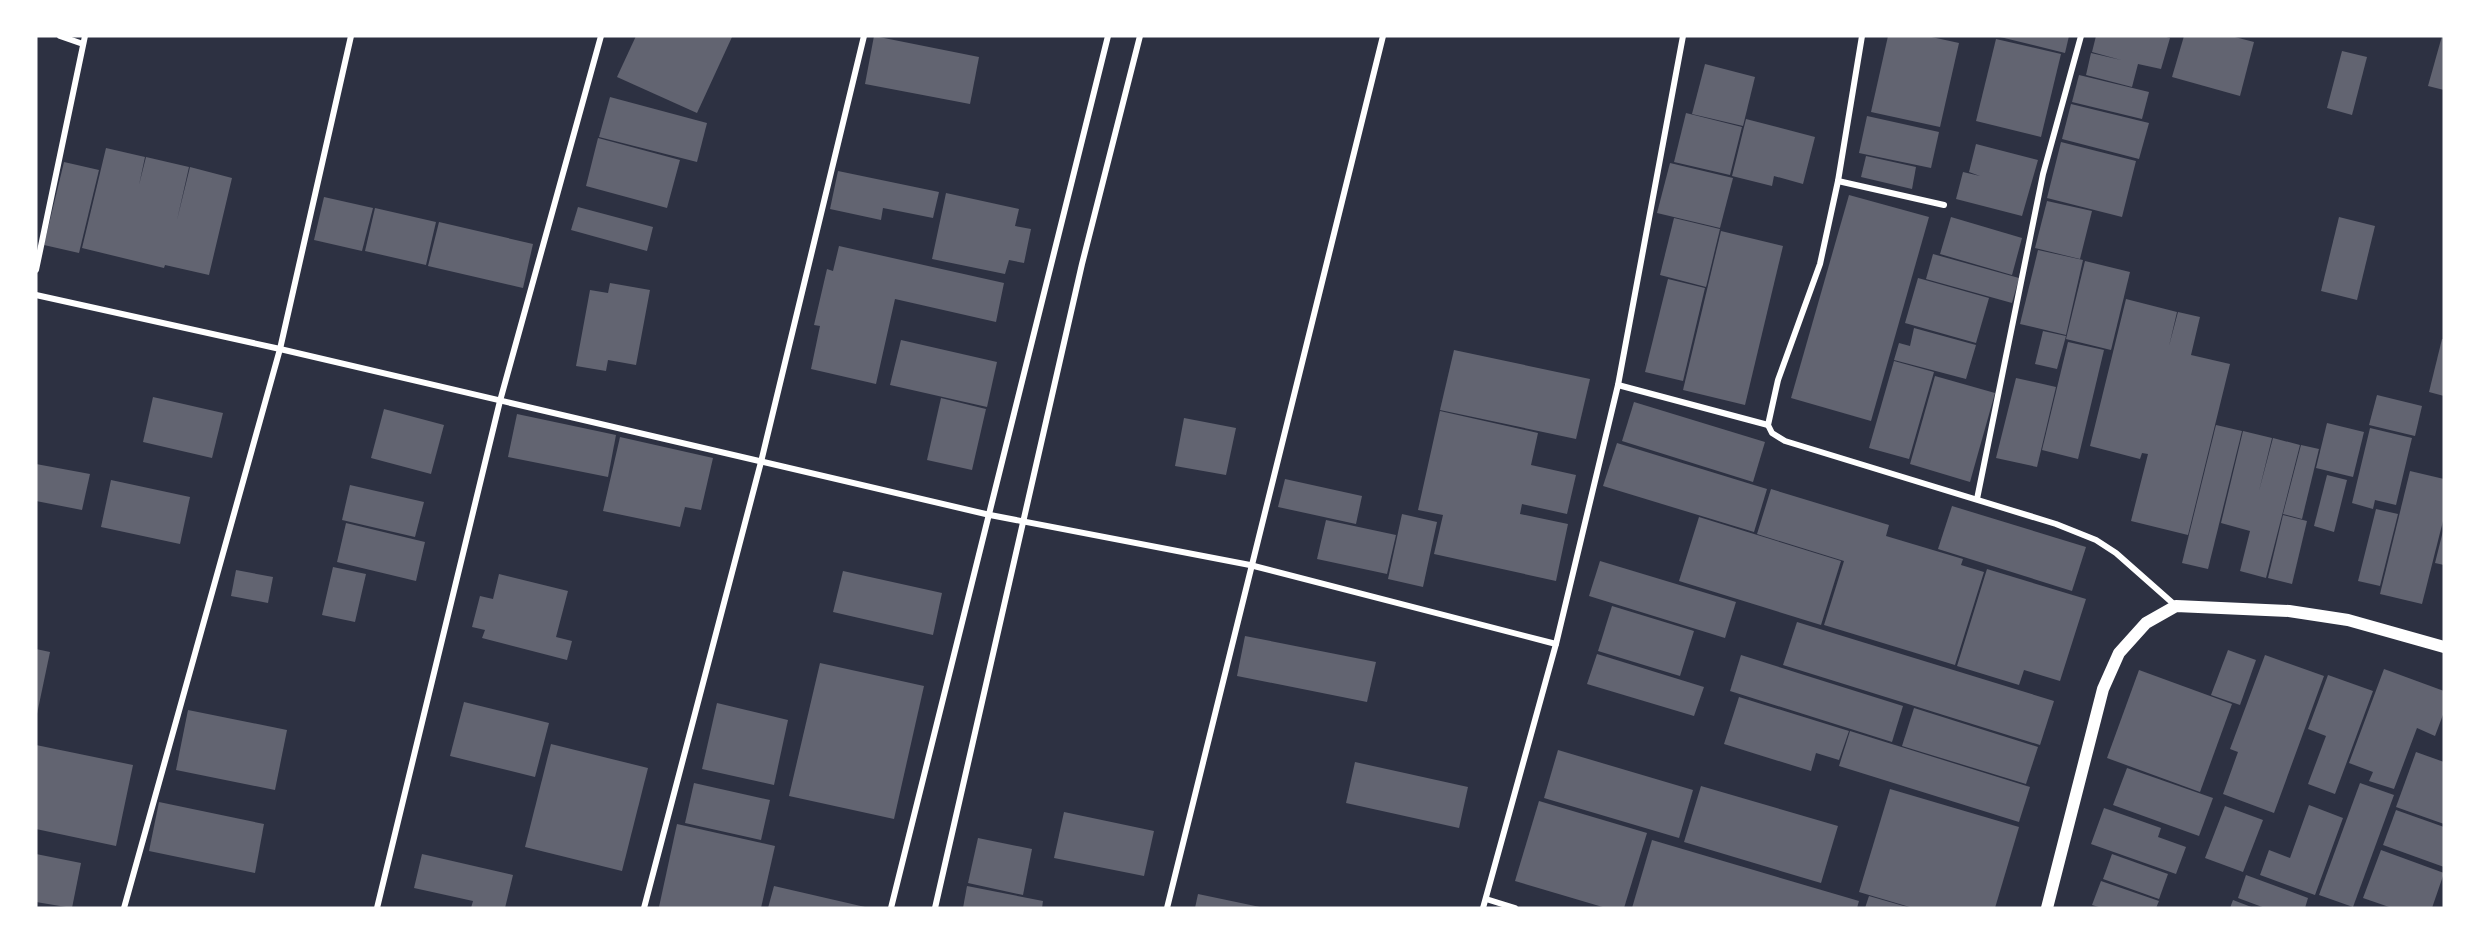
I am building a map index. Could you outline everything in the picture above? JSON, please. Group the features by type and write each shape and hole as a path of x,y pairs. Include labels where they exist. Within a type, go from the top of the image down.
{"main road":[{"path":"2047,908 2103,689 2119,653 2146,623 2176,606 2289,611 2348,620 2444,647"}],"street":[{"path":"60,36 83,44"},
{"path":"36,270 85,36"},
{"path":"124,908 280,349 351,36"},
{"path":"377,908 500,401 601,36"},
{"path":"645,908 760,462 864,36"},
{"path":"891,908 1108,36"},
{"path":"935,908 1025,522 1082,264 1140,36"},
{"path":"1167,908 1250,565 1383,36"},
{"path":"1483,908 1556,644 1618,385 1683,36"},
{"path":"1862,36 1838,181 1820,264 1778,380 1768,425 1772,433 1785,441 2056,524 2096,540 2134,568 2176,606"},
{"path":"1977,499 2043,174 2081,36"},
{"path":"1838,181 1944,205"},
{"path":"36,295 280,349 990,515 1250,565 1556,644"},
{"path":"1618,385 1768,425"},
{"path":"1486,899 1515,908"}],"building":[{"path":"636,36 732,37 697,113 617,77"},
{"path":"874,36 979,57 970,104 865,84"},
{"path":"1888,36 1927,36 1959,43 1940,127 1871,112"},
{"path":"1996,36 2069,36 2065,53"},
{"path":"2096,36 2163,36 2170,38 2161,69 2138,64 2132,87 2086,75 2091,53 2121,60 2092,52"},
{"path":"2184,36 2231,36 2254,42 2240,96 2172,77"},
{"path":"2442,36 2444,36 2444,90 2428,86"},
{"path":"1996,39 2061,54 2041,137 1976,121"},
{"path":"2342,51 2367,57 2352,115 2327,108"},
{"path":"1705,64 1755,77 1743,126 1692,114"},
{"path":"2079,75 2149,92 2142,119 2072,102"},
{"path":"610,97 707,123 697,162 599,137"},
{"path":"2071,104 2149,123 2139,159 2062,139"},
{"path":"1686,113 1742,127 1730,175 1674,162"},
{"path":"1867,116 1939,132 1931,168 1859,153"},
{"path":"1746,119 1815,137 1803,184 1774,176 1772,186 1732,176"},
{"path":"598,138 680,160 667,208 586,186"},
{"path":"2061,142 2136,161 2122,217 2047,198"},
{"path":"1976,144 2038,160 2022,216 1956,199 1963,172 1980,176 1969,172"},
{"path":"106,148 145,157 139,185 146,157 189,167 177,220 190,167 232,178 209,275 165,265 164,268 82,248"},
{"path":"1866,156 1916,167 1912,189 1861,177"},
{"path":"64,162 99,170 79,253 44,245"},
{"path":"1670,163 1733,178 1720,228 1657,213"},
{"path":"838,171 939,192 933,218 883,208 881,220 830,209"},
{"path":"946,193 1019,209 1015,226 1031,229 1024,263 1009,260 1005,274 932,259"},
{"path":"1849,195 1929,217 1871,421 1791,398"},
{"path":"324,197 373,208 362,251 314,240"},
{"path":"2047,201 2092,211 2080,259 2035,248"},
{"path":"578,207 653,227 647,251 571,230"},
{"path":"375,208 436,222 426,265 365,251"},
{"path":"1951,217 2022,238 2012,275 1940,254"},
{"path":"2339,217 2375,226 2357,300 2321,291"},
{"path":"1674,218 1720,229 1706,287 1660,275"},
{"path":"439,222 533,244 523,288 428,266"},
{"path":"1721,231 1783,246 1745,405 1683,390"},
{"path":"839,246 1004,283 996,322 895,299 876,384 811,369 820,326 814,325 827,269 833,271"},
{"path":"2038,250 2083,260 2066,335 2020,324"},
{"path":"1933,254 2019,278 2012,303 1926,279"},
{"path":"2085,261 2130,272 2111,350 2066,339"},
{"path":"1918,278 1989,298 1976,343 1905,323"},
{"path":"1668,279 1705,288 1683,381 1645,372"},
{"path":"610,283 650,290 636,365 608,360 606,371 576,366 590,290 608,293"},
{"path":"2126,299 2177,312 2169,346 2178,312 2200,317 2191,355 2230,364 2188,535 2131,521 2148,454 2142,453 2140,459 2090,446"},
{"path":"1914,328 1976,345 1966,379 1894,360 1899,343 1910,346"},
{"path":"2043,331 2066,336 2057,369 2035,364"},
{"path":"2442,339 2444,339 2444,396 2429,392"},
{"path":"901,340 997,362 987,407 890,385"},
{"path":"2068,342 2104,350 2078,459 2042,450"},
{"path":"1454,350 1590,379 1576,439 1440,410"},
{"path":"1894,361 1934,372 1909,459 1869,448"},
{"path":"1935,376 1995,393 1970,482 1910,464"},
{"path":"2016,378 2056,387 2037,467 1996,458"},
{"path":"2377,395 2422,406 2415,436 2369,425"},
{"path":"153,397 223,413 212,458 143,442"},
{"path":"941,398 986,409 972,470 927,460"},
{"path":"1634,402 1765,442 1753,482 1622,441"},
{"path":"384,409 444,425 431,474 371,458"},
{"path":"1440,411 1538,433 1531,465 1576,475 1567,514 1522,504 1520,514 1568,524 1556,581 1434,554 1443,515 1418,510"},
{"path":"517,414 616,435 608,477 508,457"},
{"path":"1184,418 1236,428 1226,475 1175,466"},
{"path":"2327,423 2364,432 2353,477 2316,468"},
{"path":"2216,425 2242,431 2208,569 2182,563"},
{"path":"2370,428 2412,438 2396,505 2375,500 2373,509 2352,503"},
{"path":"2243,431 2272,438 2259,491 2273,438 2300,445 2266,578 2240,571 2250,531 2221,523"},
{"path":"620,437 713,458 701,510 685,507 680,527 603,511"},
{"path":"1617,443 1767,489 1754,532 1603,486"},
{"path":"2301,445 2319,449 2302,519 2283,514"},
{"path":"36,464 90,474 82,510 36,501"},
{"path":"2410,471 2444,479 2444,517 2422,604 2380,594"},
{"path":"2327,475 2347,480 2334,532 2314,526"},
{"path":"1285,479 1362,496 1356,524 1278,507"},
{"path":"111,480 190,497 180,544 101,527"},
{"path":"350,485 424,502 415,537 342,520"},
{"path":"1771,489 1889,525 1886,536 1963,559 1961,565 1984,572 1955,665 1824,625 1844,561 1757,534"},
{"path":"1952,506 2086,547 2072,591 1938,549"},
{"path":"2376,509 2398,514 2380,586 2358,581"},
{"path":"1402,514 1437,522 1423,587 1388,579"},
{"path":"2283,515 2307,521 2292,584 2268,578"},
{"path":"1699,517 1841,561 1821,625 1679,581"},
{"path":"1326,520 1396,535 1387,574 1317,559"},
{"path":"346,523 425,542 416,581 337,562"},
{"path":"2444,532 2444,565 2435,563"},
{"path":"1600,561 1736,602 1725,638 1589,596"},
{"path":"333,567 366,574 355,622 322,615"},
{"path":"1987,569 2086,599 2060,681 2024,670 2019,685 1957,666"},
{"path":"236,570 273,577 268,603 231,596"},
{"path":"843,571 942,593 933,635 833,612"},
{"path":"499,574 568,591 556,637 572,641 567,660 482,638 485,630 472,627 480,596 493,599"},
{"path":"1612,606 1694,631 1680,676 1598,651"},
{"path":"1797,622 2054,701 2040,745 1783,665"},
{"path":"1245,636 1376,662 1367,702 1237,676"},
{"path":"36,649 50,652 37,714 36,714"},
{"path":"2228,650 2256,660 2240,705 2211,695"},
{"path":"1597,654 1704,687 1694,716 1587,684"},
{"path":"1741,655 1903,706 1892,742 1730,691"},
{"path":"2265,655 2324,676 2274,813 2223,794 2238,752 2230,749"},
{"path":"820,663 924,686 894,819 789,796"},
{"path":"2384,669 2444,691 2444,712 2435,736 2417,728 2394,789 2369,781 2373,772 2349,763"},
{"path":"2139,670 2232,704 2200,792 2107,758"},
{"path":"2328,675 2373,691 2335,794 2308,784 2326,736 2308,729"},
{"path":"1739,697 1849,731 1839,760 1816,753 1811,771 1724,744"},
{"path":"464,702 549,723 535,777 450,756"},
{"path":"717,703 788,720 774,785 702,769"},
{"path":"1914,708 2038,747 2026,784 1902,746"},
{"path":"188,710 287,730 275,790 176,770"},
{"path":"1850,731 2030,787 2019,822 1839,766"},
{"path":"551,744 648,768 622,871 525,847"},
{"path":"36,745 133,765 116,846 36,829"},
{"path":"1558,750 1693,790 1679,838 1544,798"},
{"path":"2416,752 2444,762 2444,824 2396,807"},
{"path":"1355,762 1468,787 1459,828 1346,803"},
{"path":"2127,768 2213,798 2199,836 2113,805"},
{"path":"694,783 770,800 761,840 685,823"},
{"path":"2360,783 2394,795 2353,907 2319,895"},
{"path":"1701,786 1838,826 1821,883 1684,842"},
{"path":"1890,789 2019,827 1995,908 1913,908 1859,892"},
{"path":"1539,801 1647,833 1624,908 1606,908 1515,881"},
{"path":"159,802 264,824 255,873 149,851"},
{"path":"2309,805 2343,818 2315,895 2260,875 2269,850 2290,858"},
{"path":"2225,806 2263,820 2243,872 2205,858"},
{"path":"2104,808 2161,828 2158,837 2186,847 2176,874 2091,844"},
{"path":"2396,810 2444,827 2444,867 2383,845"},
{"path":"1064,812 1154,831 1144,876 1054,858"},
{"path":"677,824 775,846 761,908 659,907"},
{"path":"978,838 1032,849 1023,895 968,883"},
{"path":"1652,840 1859,901 1857,908 1632,908"},
{"path":"2381,850 2444,873 2432,908 2392,908 2363,898"},
{"path":"36,854 81,863 72,908 36,902"},
{"path":"422,854 513,875 505,908 471,908 473,901 414,888"},
{"path":"2112,854 2168,874 2159,899 2103,879"},
{"path":"2246,875 2308,898 2305,908 2265,908 2238,898"},
{"path":"2101,881 2159,901 2156,908 2102,908 2092,905"},
{"path":"774,886 865,907 865,908 768,908"},
{"path":"967,886 1043,901 1042,908 963,908"},
{"path":"1198,894 1260,907 1195,908"},
{"path":"1869,896 1907,907 1907,908 1865,908"},
{"path":"2233,900 2254,908 2230,908"}]}
